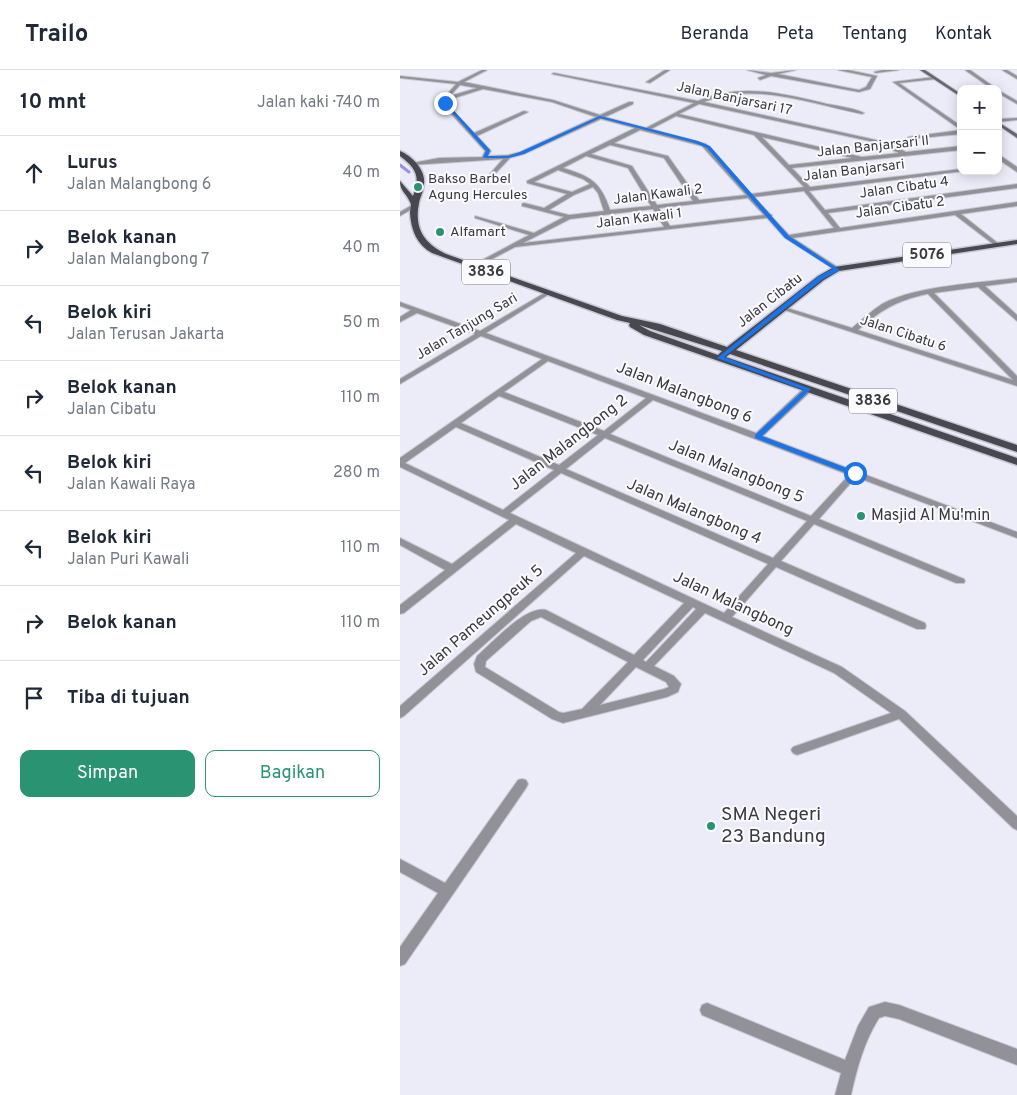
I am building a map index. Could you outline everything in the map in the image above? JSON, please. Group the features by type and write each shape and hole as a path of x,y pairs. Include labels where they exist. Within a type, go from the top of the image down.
{"main road":[{"path":"922,70 957,93"},
{"path":"1002,125 1017,136"},
{"path":"400,153 414,164 408,180 410,195 415,204"},
{"name":"3836","path":"408,180 420,193 415,204 416,226 419,237 426,246 443,256 548,293"},
{"name":"Jalan Cibatu","path":"720,358 821,278 837,270 1017,242"},
{"path":"548,293 620,318"},
{"name":"3836","path":"620,318 656,326 1017,449"},
{"name":"3836","path":"620,318 647,333 1017,462"},
{"path":"881,415 890,406"}],"street":[{"path":"445,99 459,83 485,70"},
{"path":"648,82 668,70"},
{"path":"749,70 859,90 868,88 875,74"},
{"path":"760,80 772,74 794,70"},
{"path":"840,70 875,74 898,70"},
{"path":"967,70 990,85"},
{"path":"1004,70 1017,78"},
{"name":"Jalan Banjarsari 17","path":"554,74 700,103 853,137 880,141 891,144 906,155"},
{"path":"400,78 421,78 485,87 562,103 600,117 704,144 787,237 837,270"},
{"path":"934,78 895,82 957,127"},
{"path":"445,99 485,87"},
{"path":"648,129 700,103 724,94 750,92 862,113"},
{"path":"1002,93 1017,103"},
{"path":"445,99 447,107 488,151 485,157"},
{"path":"414,164 485,157 508,157 527,151 630,103"},
{"path":"474,136 526,112"},
{"path":"676,115 862,159"},
{"path":"1002,121 1017,119"},
{"path":"572,194 531,183 530,181 640,128"},
{"path":"911,137 957,131"},
{"path":"756,134 788,167 839,230"},
{"path":"610,143 666,157 698,203"},
{"name":"Jalan Banjarsari II","path":"788,167 957,149"},
{"path":"585,154 630,168 668,228"},
{"path":"492,174 508,157"},
{"path":"1002,158 1014,165 1017,170"},
{"path":"558,168 587,177 595,184 608,213"},
{"name":"Jalan Banjarsari","path":"750,196 957,171"},
{"path":"545,210 572,194 595,184"},
{"name":"Jalan Cibatu 4","path":"823,212 1017,186"},
{"name":"Jalan Kawali 2","path":"569,217 750,196"},
{"path":"400,214 415,204"},
{"path":"524,204 569,217"},
{"name":"Jalan Cibatu 2","path":"787,237 1017,204"},
{"path":"956,212 997,245"},
{"name":"Jalan Kawali 1","path":"511,247 770,216"},
{"path":"477,217 535,235"},
{"path":"472,267 569,217"},
{"path":"853,331 879,309 890,303 930,293 1017,280"},
{"path":"980,285 1017,319"},
{"name":"Jalan Tanjung Sari","path":"400,382 548,293"},
{"path":"930,293 1017,380"},
{"name":"Jalan Malangbong 6","path":"400,304 855,473 1017,536"},
{"name":"Jalan Cibatu 6","path":"782,308 1017,384"},
{"path":"400,320 416,310"},
{"path":"400,463 548,358"},
{"path":"757,437 808,389"},
{"name":"Jalan Malangbong 5","path":"500,393 960,581"},
{"name":"Jalan Malangbong 2","path":"504,513 652,397"},
{"name":"Jalan Malangbong 4","path":"456,424 921,626"},
{"name":"Jalan Malangbong","path":"400,463 583,552 838,670 901,714 1017,824"},
{"path":"725,618 773,562 855,473"},
{"path":"400,610 516,519"},
{"path":"400,541 452,569"},
{"name":"Jalan Pameungpeuk 5","path":"400,713 583,552"},
{"path":"584,714 691,602"},
{"path":"647,667 703,608"},
{"path":"542,613 647,667 675,684 674,689 668,693 570,718 556,716 480,669 479,664 481,659 527,618 542,613"},
{"path":"797,750 901,714"},
{"path":"400,959 522,784"},
{"path":"400,865 448,891"},
{"path":"843,1095 867,1022 874,1012 885,1009 899,1012 1017,1057"},
{"path":"707,1010 850,1069"}],"waterway":[{"path":"400,165 409,172"}],"place":[{"name":"Bakso Barbel Agung Hercules","path":"418,187"},
{"name":"Alfamart","path":"440,232"},
{"name":"Masjid Al Mu'min","path":"861,516"},
{"name":"SMA Negeri 23 Bandung","path":"711,826"}],"route":[{"path":"445,103 488,151 485,157 508,157 522,153 600,117 704,144 708,147 787,237 837,270 821,278 720,358 808,389 757,437 855,473"}]}
